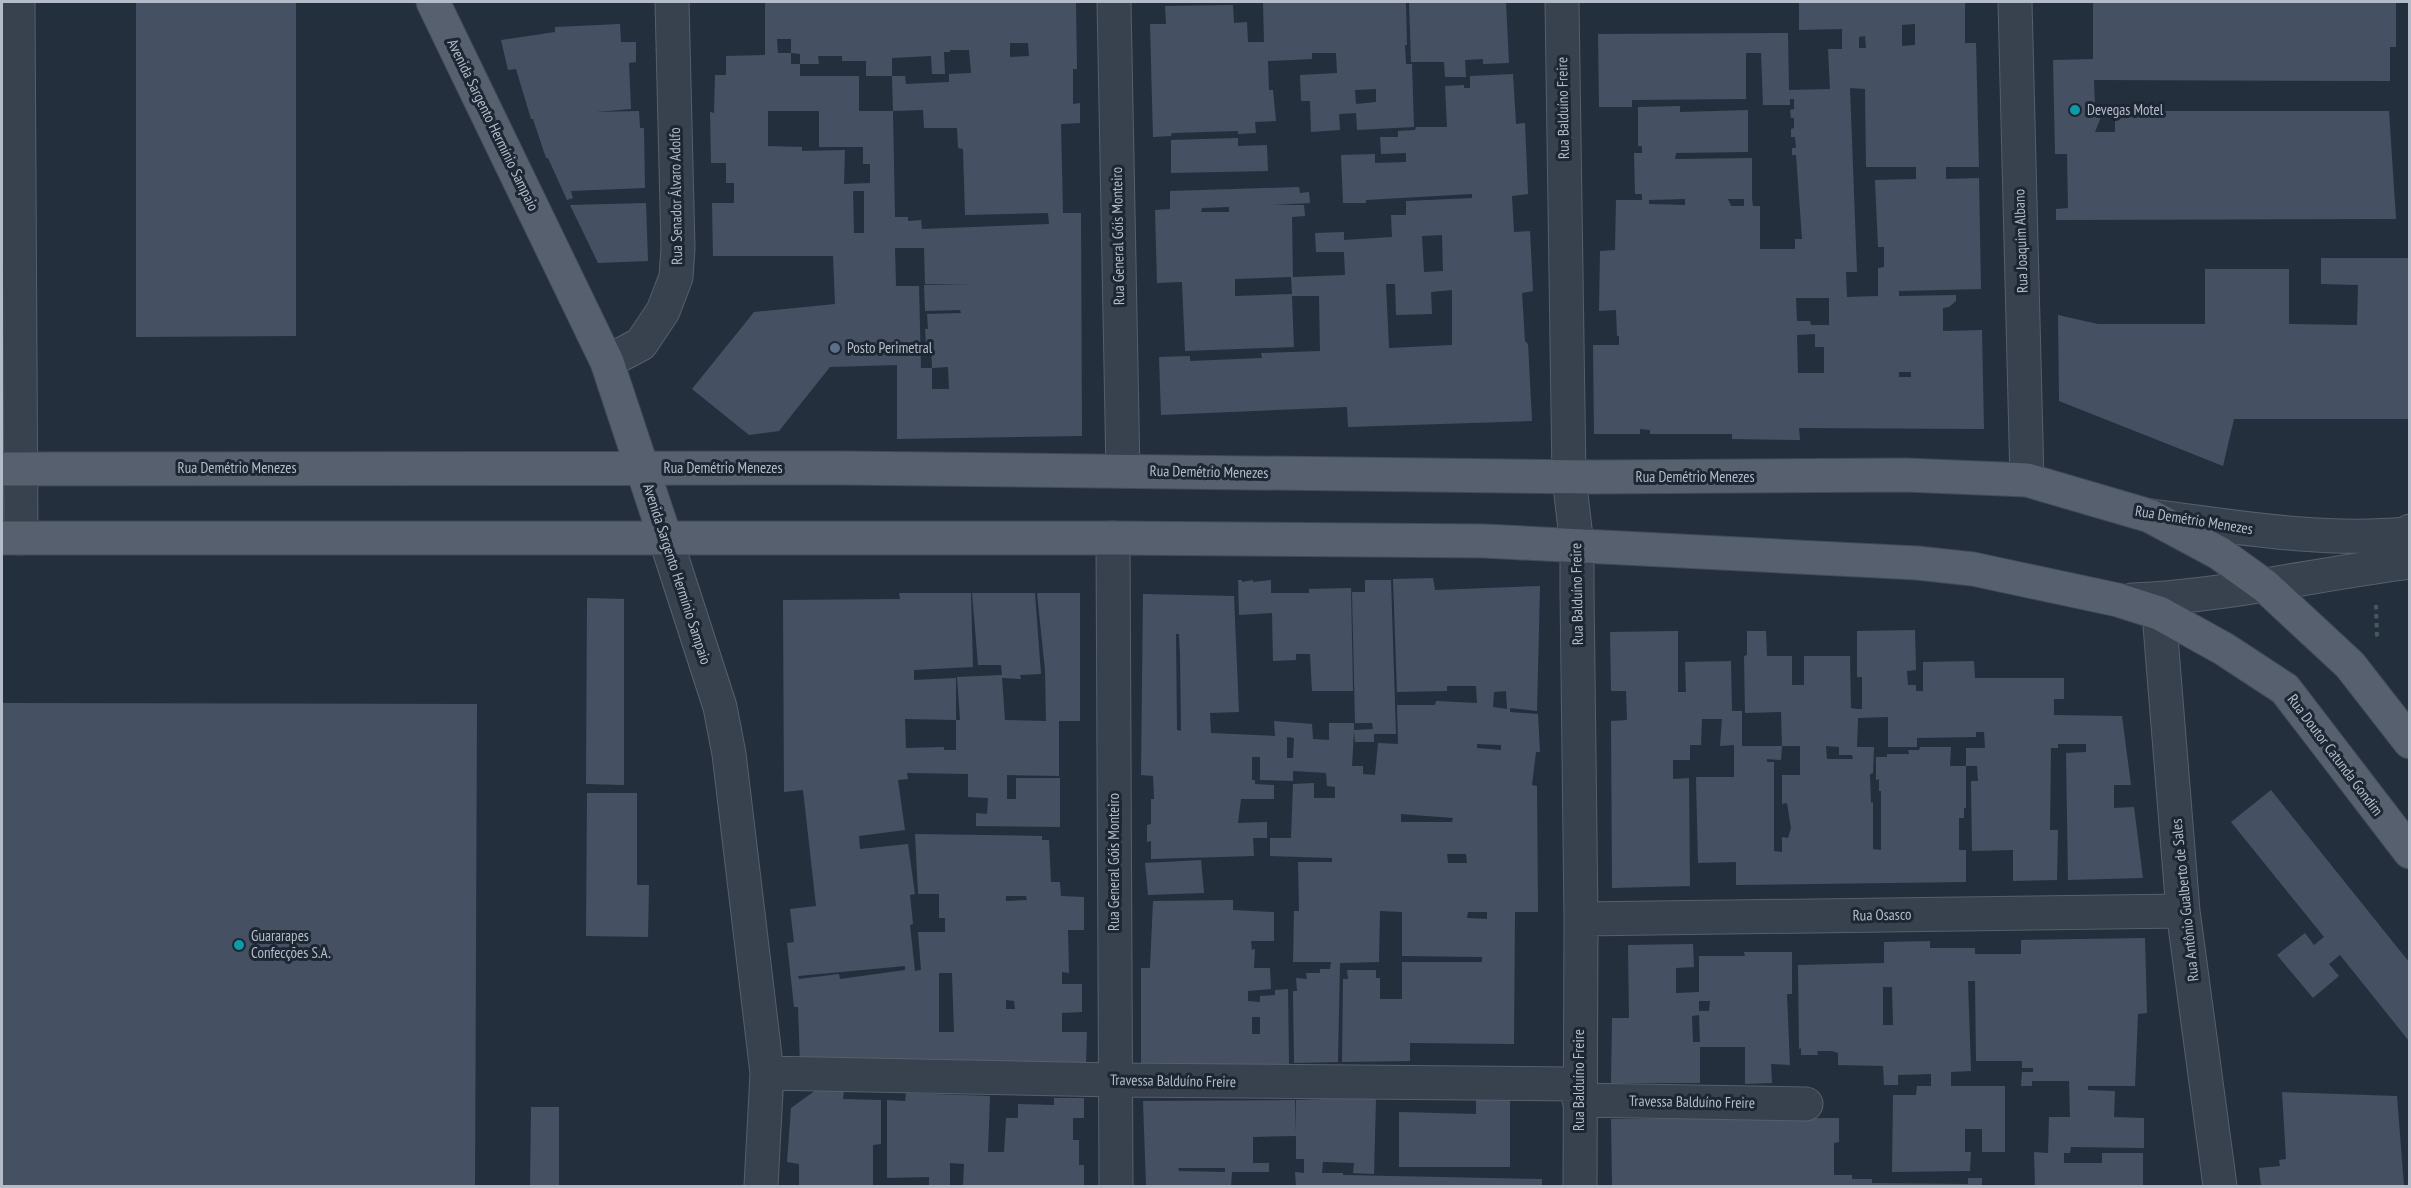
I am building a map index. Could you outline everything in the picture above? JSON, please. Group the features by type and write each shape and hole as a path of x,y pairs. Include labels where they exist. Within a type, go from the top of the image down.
{"main road":[{"name":"Avenida Sargento Hermínio Sampaio","path":"433,2 607,362 665,537"},
{"name":"Rua Demétrio Menezes","path":"11,470 642,467 1569,477 1906,475 2027,480 2150,516"},
{"path":"2150,516 2219,553 2265,586 2350,665 2409,742"},
{"path":"11,538 665,537 1484,541 1917,563 1973,569 2118,600 2158,613"},
{"name":"Rua Doutor Catunda Gondim","path":"2158,613 2224,648 2285,689 2409,852"}],"street":[{"path":"11,538 18,2"},
{"name":"Rua Senador Álvaro Adolfo","path":"607,362 641,344 663,311 676,277 678,248 672,2"},
{"name":"Rua General Góis Monteiro","path":"1114,2 1123,471"},
{"name":"Rua Balduíno Freire","path":"1562,2 1569,477 1576,546 1581,919 1580,1186"},
{"name":"Rua Joaquim Albano","path":"2015,2 2027,480"},
{"name":"Rua Demétrio Menezes","path":"2150,516 2263,530 2330,535 2373,537 2406,534 2409,531"},
{"name":"Avenida Sargento Hermínio Sampaio","path":"665,537 720,707 729,754 767,1073 761,1186"},
{"name":"Rua General Góis Monteiro","path":"1113,538 1116,1186"},
{"path":"2118,600 2176,598 2409,562"},
{"name":"Rua Antônio Gualberto de Sales","path":"2158,613 2184,911 2220,1186"},
{"name":"Rua Osasco","path":"1581,919 2184,911"},
{"name":"Travessa Balduíno Freire","path":"767,1073 1579,1092 1806,1104"}],"path":[{"path":"2376,603 2377,635"}],"building":[{"path":"136,2 296,2 296,336 136,337"},
{"path":"765,2 1076,2 1077,69 1073,69 1073,104 1080,103 1080,123 1061,124 1063,213 1081,213 1082,436 897,439 897,365 830,367 779,431 749,435 692,389 754,312 835,304 833,256 713,256 712,203 734,203 734,183 726,183 726,163 711,163 710,112 714,113 715,75 726,75 726,56 765,55","holes":["777,39 791,39 791,53 778,53","1010,43 1028,43 1029,56 1010,57","969,50 971,73 949,74 949,82 906,84 905,76 892,76 892,58 931,56 932,74 945,74 944,52","791,53 800,54 800,64 791,64","818,56 842,56 842,61 866,61 866,76 892,76 893,111 859,111 859,76 800,76 800,64 819,64","923,110 924,128 957,128 958,148 963,149 965,215 1048,213 1049,224 922,229 921,220 908,221 908,217 895,217 893,111","768,111 819,111 819,147 863,147 863,164 870,164 870,183 844,184 845,150 802,151 802,147 768,146","853,191 864,191 864,233 854,233","895,248 924,248 925,284 971,284 924,285 925,311 960,310 961,313 927,314 926,345 931,344 932,368 921,368 919,286 896,286","948,367 949,389 932,389 932,368"]},
{"path":"1263,2 1406,2 1406,64 1412,64 1414,127 1357,130 1356,113 1339,114 1340,130 1311,132 1310,101 1301,101 1300,75 1337,73 1336,53 1312,53 1312,59 1268,61 1269,90 1273,90 1276,121 1255,122 1256,133 1238,134 1238,131 1172,133 1171,136 1153,137 1150,24 1166,24 1165,6 1233,5 1234,23 1247,22 1248,42 1264,42","holes":["1376,89 1376,102 1356,104 1355,90"]},
{"path":"1409,2 1506,2 1509,63 1483,64 1483,59 1465,60 1466,77 1445,77 1444,62 1411,62"},
{"path":"1799,2 1965,2 1965,43 1976,43 1979,167 1946,167 1946,179 1979,178 1981,289 1899,291 1899,296 1956,295 1956,301 1949,307 1943,308 1943,331 1982,330 1984,429 1799,428 1800,440 1732,439 1732,434 1650,434 1650,430 1640,429 1640,434 1594,434 1593,345 1619,345 1616,310 1599,311 1600,251 1615,250 1616,200 1642,200 1642,194 1635,194 1634,153 1642,153 1642,146 1638,146 1638,107 1680,106 1680,112 1748,110 1748,152 1676,153 1675,159 1752,158 1753,206 1760,206 1760,249 1795,249 1795,239 1802,239 1796,155 1792,155 1792,148 1796,148 1795,137 1791,137 1794,118 1791,118 1790,110 1794,109 1794,99 1790,99 1790,105 1763,105 1761,53 1746,53 1746,99 1632,100 1632,107 1599,107 1598,34 1788,33 1789,90 1830,89 1828,49 1842,49 1842,29 1799,30","holes":["1915,24 1915,45 1902,46 1902,25","1865,36 1866,48 1859,48 1859,37","1850,88 1865,89 1866,167 1916,167 1916,179 1875,180 1878,247 1884,247 1884,267 1878,268 1878,296 1847,297 1846,272 1857,272","1685,199 1685,205 1649,204 1649,200","1728,199 1744,199 1744,206 1731,206","1796,298 1829,298 1829,325 1811,325 1810,321 1797,321","1815,334 1815,347 1824,347 1824,373 1798,373 1797,335","1899,372 1911,372 1911,377 1899,377"]},
{"name":"Devegas Motel","path":"2093,2 2396,2 2396,47 2390,47 2390,81 2094,80 2095,109 2101,117 2095,132 2115,132 2115,111 2389,111 2396,219 2056,220 2056,209 2068,208 2067,154 2055,154 2053,60 2093,59"},
{"path":"620,24 621,42 636,42 636,62 629,63 631,109 596,112 639,111 640,128 644,128 645,188 571,191 573,198 567,200 546,158 516,69 508,70 501,40 555,32 555,27"},
{"path":"1513,74 1516,124 1525,123 1528,194 1512,196 1514,232 1530,231 1533,291 1522,293 1525,341 1528,344 1532,421 1348,427 1347,407 1161,415 1159,357 1190,356 1190,361 1262,358 1261,353 1320,351 1319,296 1292,296 1294,347 1185,351 1182,282 1157,283 1155,210 1170,209 1170,191 1299,187 1300,193 1309,192 1310,203 1272,205 1304,205 1305,216 1292,217 1293,277 1345,275 1344,252 1316,252 1315,233 1344,232 1344,240 1392,237 1391,215 1406,215 1406,201 1472,198 1472,194 1343,203 1341,155 1375,154 1375,163 1406,162 1406,153 1381,154 1380,137 1398,137 1398,131 1415,130 1416,127 1447,127 1445,86 1464,85 1464,88 1470,88 1470,76","holes":["1229,207 1229,212 1201,212 1202,208","1442,235 1443,271 1424,272 1422,236","1291,277 1292,294 1235,296 1235,279","1386,284 1395,284 1396,315 1432,314 1431,292 1452,290 1452,345 1389,348"]},
{"path":"1238,138 1238,146 1267,145 1268,171 1171,173 1171,140"},
{"path":"646,203 648,261 598,263 570,205"},
{"path":"2321,258 2409,258 2409,419 2234,419 2223,466 2059,401 2058,315 2098,324 2205,324 2205,269 2289,269 2289,324 2357,325 2358,285 2321,284"},
{"path":"1433,578 1435,590 1540,586 1537,711 1510,708 1510,712 1538,714 1540,752 1536,752 1532,785 1537,786 1538,912 1515,912 1514,1044 1410,1043 1410,1061 1342,1062 1343,979 1348,979 1347,970 1376,970 1376,978 1380,978 1380,999 1402,999 1402,962 1482,962 1482,957 1402,956 1402,912 1380,911 1379,962 1340,963 1338,1062 1294,1063 1293,991 1297,991 1296,978 1307,979 1306,973 1320,973 1320,969 1330,969 1331,962 1293,962 1294,911 1299,911 1298,862 1332,862 1332,858 1270,856 1270,838 1291,838 1293,784 1314,783 1314,798 1335,798 1335,787 1327,786 1326,773 1293,771 1293,781 1260,780 1260,757 1252,757 1252,780 1255,780 1255,784 1274,785 1274,799 1241,799 1238,823 1267,822 1267,838 1253,838 1254,856 1151,859 1151,841 1147,842 1147,825 1151,824 1151,799 1154,799 1153,776 1141,775 1143,594 1234,596 1239,712 1210,713 1211,733 1275,736 1274,721 1312,724 1313,739 1329,740 1329,723 1354,723 1354,730 1373,729 1372,723 1355,723 1352,592 1365,592 1365,580 1391,580 1396,734 1374,734 1374,742 1355,742 1354,731 1352,766 1363,766 1363,774 1375,775 1378,743 1398,744 1397,705 1435,705 1436,701 1477,703 1476,686 1447,686 1447,691 1397,692 1393,579","holes":["1176,634 1179,634 1181,731 1177,730","1506,691 1507,709 1493,707 1494,692","1287,737 1294,738 1293,758 1287,758","1477,744 1501,745 1501,750 1477,748","1401,814 1453,818 1452,822 1401,822","1447,854 1466,854 1467,863 1448,863","1468,912 1487,912 1487,919 1467,918"]},
{"path":"1238,580 1242,582 1253,580 1253,582 1271,580 1271,593 1309,593 1309,589 1351,588 1353,691 1312,691 1310,654 1296,654 1296,660 1273,661 1272,613 1239,615"},
{"path":"899,593 971,593 973,667 914,670 914,680 956,678 956,720 960,720 957,677 1002,675 1001,665 978,665 972,593 1035,593 1041,674 1020,675 1021,679 1002,678 1005,720 1046,721 1045,670 1037,594 1080,593 1080,721 1059,721 1059,776 1007,775 1007,799 1016,799 1016,778 1060,778 1060,827 976,826 976,813 987,814 988,798 968,797 968,774 907,773 908,779 898,780 905,830 859,836 860,849 908,844 915,894 910,895 913,924 910,925 915,971 921,970 918,932 945,932 945,918 939,918 939,894 918,894 915,834 1042,836 1042,840 1049,840 1051,882 1060,882 1061,896 1084,897 1084,930 1068,930 1069,973 1062,972 1062,984 1082,984 1082,1012 1062,1013 1062,1032 1087,1032 1086,1063 800,1064 798,1007 794,1007 787,943 794,942 790,909 816,906 803,790 784,792 783,600 900,599","holes":["905,719 956,720 956,750 944,750 944,747 906,748","1006,896 1026,896 1027,900 1006,901","905,966 905,970 840,979 839,974 799,979 798,976","939,973 952,973 954,1032 939,1032","1006,1000 1014,1001 1015,1009 1006,1009"]},
{"path":"587,598 624,599 624,785 586,784"},
{"path":"1915,630 1916,670 1907,671 1908,685 1916,685 1916,691 1923,691 1923,662 1974,661 1975,678 2064,678 2064,699 2054,699 2054,715 2122,716 2131,785 2114,785 2114,808 2134,807 2143,878 2068,880 2066,753 2086,752 2086,744 2058,744 2058,748 2051,748 2050,830 2058,830 2057,880 2013,881 2013,850 1972,851 1971,781 1978,781 1977,766 1966,766 1966,808 1964,808 1964,818 1959,818 1959,850 1966,850 1966,882 1736,885 1736,862 1698,863 1696,777 1734,777 1734,745 1720,746 1722,719 1702,719 1701,745 1690,745 1690,760 1673,760 1673,779 1689,778 1690,886 1612,888 1611,721 1627,720 1626,691 1611,691 1610,632 1678,631 1678,692 1686,692 1685,662 1731,661 1732,711 1742,711 1742,746 1782,746 1781,712 1745,713 1744,656 1747,655 1747,631 1766,631 1767,656 1792,656 1792,685 1804,685 1804,656 1850,656 1851,708 1857,709 1862,709 1862,677 1857,677 1857,631","holes":["1888,717 1888,747 1917,747 1917,738 1976,737 1976,732 1984,732 1985,748 1966,748 1966,766 1950,766 1951,747 1920,747 1919,750 1908,750 1909,754 1887,754 1887,757 1876,757 1876,780 1879,779 1879,791 1881,791 1881,850 1873,849 1873,802 1871,803 1870,774 1873,773 1874,747 1857,747 1858,718","1782,746 1800,746 1800,775 1782,775 1782,804 1787,803 1791,828 1788,838 1782,837 1782,852 1774,851 1774,762 1767,762 1767,759 1781,760","1826,746 1839,747 1839,755 1852,755 1853,759 1827,759"]},
{"name":"Guararapes Confecções S.A.","path":"2,703 477,704 475,1186 2,1186"},
{"path":"2271,790 2409,962 2409,1041 2340,955 2329,964 2339,976 2313,998 2277,955 2305,933 2314,945 2324,937 2231,822"},
{"path":"587,793 637,793 637,885 649,885 648,937 586,936"},
{"path":"1201,860 1204,893 1148,895 1145,863"},
{"path":"1233,900 1233,910 1274,912 1274,941 1251,941 1252,950 1255,949 1254,968 1270,968 1271,989 1248,991 1248,1001 1260,1002 1260,996 1275,995 1275,990 1288,989 1289,1064 1141,1064 1141,968 1150,968 1153,901","holes":["1252,1017 1260,1017 1260,1034 1252,1034"]},
{"path":"2145,938 2147,1013 2138,1014 2135,1086 2088,1086 2088,1090 2115,1091 2114,1117 2144,1118 2144,1148 2071,1147 2070,1153 2064,1153 2064,1163 2102,1163 2102,1153 2143,1153 2143,1186 2035,1186 2034,1152 2048,1153 2049,1117 2070,1117 2069,1081 2032,1081 2032,1086 2021,1086 2022,1072 2033,1072 2033,1068 2022,1068 2022,1061 1976,1061 1975,981 1968,981 1971,1071 1951,1072 1951,1086 2005,1086 2005,1152 1982,1152 1982,1129 1965,1129 1965,1152 1971,1152 1970,1171 1892,1172 1893,1095 1916,1095 1917,1086 1931,1086 1931,1074 1898,1075 1898,1085 1884,1085 1883,1066 1838,1065 1838,1053 1832,1051 1817,1051 1818,1055 1801,1055 1798,965 1884,963 1884,942 1930,941 1930,948 1975,948 1975,954 2021,954 2021,940","holes":["1883,987 1892,987 1893,1025 1883,1025"]},
{"path":"1693,944 1694,967 1676,968 1676,993 1699,992 1699,956 1745,956 1744,952 1792,952 1792,994 1787,994 1790,1065 1771,1064 1772,1083 1745,1084 1745,1047 1700,1047 1700,1083 1611,1083 1612,1018 1629,1018 1628,945","holes":["1699,1001 1710,1001 1709,1011 1699,1011","1699,1015 1700,1042 1693,1042 1692,1016"]},
{"path":"816,1090 844,1091 843,1099 881,1100 881,1144 873,1145 873,1186 799,1186 799,1164 787,1162 791,1108"},
{"path":"2282,1092 2397,1096 2404,1186 2261,1186 2259,1168 2280,1166 2279,1160 2286,1159"},
{"path":"906,1093 990,1096 988,1152 1004,1152 1006,1118 1018,1118 1018,1104 1054,1105 1054,1098 1084,1098 1084,1118 1073,1118 1073,1140 1079,1140 1079,1165 1084,1165 1084,1186 963,1186 964,1164 950,1163 950,1186 929,1186 929,1177 887,1178 887,1100 905,1101"},
{"path":"1376,1098 1374,1174 1353,1173 1354,1163 1326,1162 1323,1162 1322,1173 1542,1179 1542,1186 1296,1186 1295,1172 1304,1173 1304,1159 1296,1159 1296,1136 1253,1137 1253,1163 1269,1163 1269,1172 1232,1172 1231,1186 1146,1186 1143,1101 1295,1100 1296,1134 1296,1100","holes":["1178,1168 1225,1168 1225,1172 1179,1171"]},
{"path":"1476,1099 1510,1100 1510,1167 1399,1167 1399,1112 1476,1114"},
{"path":"531,1107 559,1107 559,1186 530,1186"},
{"path":"1839,1118 1839,1142 1834,1143 1834,1175 1852,1175 1852,1179 1872,1179 1872,1183 1968,1184 1968,1178 1982,1178 1982,1186 1612,1185 1611,1119"}],"place":[{"name":"Devegas Motel","path":"2075,110"},
{"name":"Posto Perimetral","path":"835,348"},
{"name":"Guararapes Confecções S.A.","path":"239,945"}]}
